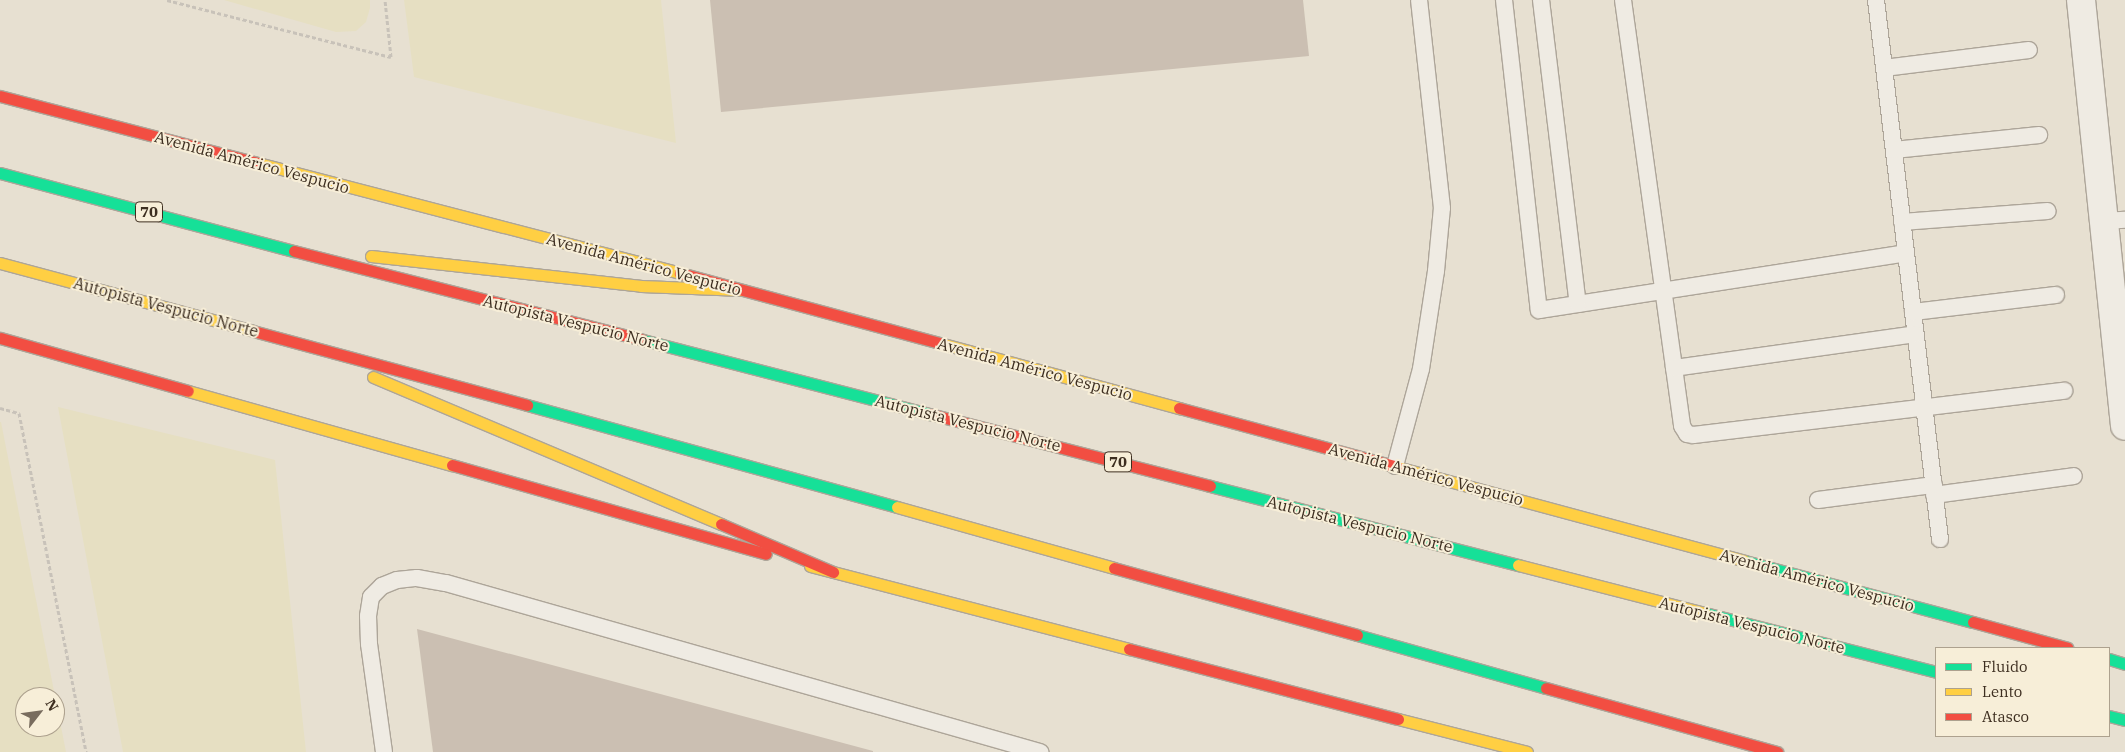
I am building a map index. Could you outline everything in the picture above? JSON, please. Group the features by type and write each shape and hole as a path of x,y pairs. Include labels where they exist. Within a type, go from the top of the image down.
{"main road":[{"name":"Avenida Américo Vespucio","path":"0,96 743,290 2064,647"},
{"name":"Autopista Vespucio Norte","path":"0,172 299,252 1935,672"},
{"path":"299,252 432,262 641,286 743,290"},
{"name":"Autopista Vespucio Norte","path":"0,263 275,335 1777,752"},
{"path":"275,335 833,572"},
{"path":"0,338 833,572 1527,752"},
{"path":"2110,659 2125,664"},
{"path":"2110,716 2125,720"}],"street":[{"path":"2080,0 2114,220 2125,426"}],"lane":[{"path":"1395,466 1421,369 1436,271 1442,208 1419,0"},
{"path":"1504,0 1538,309 1540,311 1662,290 1906,253"},
{"path":"1542,0 1578,304"},
{"path":"1623,0 1682,426 1687,434 1693,435 2064,391"},
{"path":"1876,0 1940,539"},
{"path":"1884,68 2029,50"},
{"path":"1894,150 2040,134"},
{"path":"1902,222 2048,211"},
{"path":"1913,312 2056,295"},
{"path":"1674,368 1915,334"},
{"path":"1818,500 2074,476"},
{"path":"384,752 369,644 369,606 371,597 382,586 397,580 418,578 455,586 1040,752"}],"path":[{"path":"167,0 391,57 385,0"},
{"path":"0,408 19,413 86,752"}],"shaded area":[{"path":"224,0 370,0 370,8 366,22 356,31 336,32"},
{"path":"404,0 661,0 676,143 414,77"},
{"path":"58,407 275,460 306,752 123,752"},
{"path":"0,422 53,687 15,687 15,737 63,737 66,752 0,752"}],"building":[{"path":"710,0 1303,0 1309,56 721,112"},
{"path":"417,629 873,751 873,752 433,752"}],"traffic: fast":[{"path":"0,173 294,251"},
{"path":"643,340 930,414"},
{"path":"527,405 897,507"},
{"path":"1210,486 1518,565"},
{"path":"1745,561 1973,622"},
{"path":"1705,613 1935,672"},
{"path":"1357,635 1546,688"},
{"path":"2110,659 2125,664"},
{"path":"2110,716 2125,720"}],"traffic: slow":[{"path":"258,163 680,273"},
{"path":"371,256 641,286 743,290"},
{"path":"0,263 253,331"},
{"path":"943,344 1179,408"},
{"path":"373,377 721,524"},
{"path":"188,391 452,465"},
{"path":"1397,467 1745,561"},
{"path":"897,507 1114,568"},
{"path":"1518,565 1705,613"},
{"path":"810,566 1129,649"},
{"path":"1398,719 1527,752"}],"traffic: jam":[{"path":"0,96 258,163"},
{"path":"294,251 643,340"},
{"path":"680,273 943,344"},
{"path":"253,331 527,405"},
{"path":"0,338 188,391"},
{"path":"1179,408 1397,467"},
{"path":"930,414 1210,486"},
{"path":"452,465 766,554"},
{"path":"721,524 833,572"},
{"path":"1114,568 1357,635"},
{"path":"1973,622 2064,647"},
{"path":"1129,649 1398,719"},
{"path":"1546,688 1777,752"}]}
